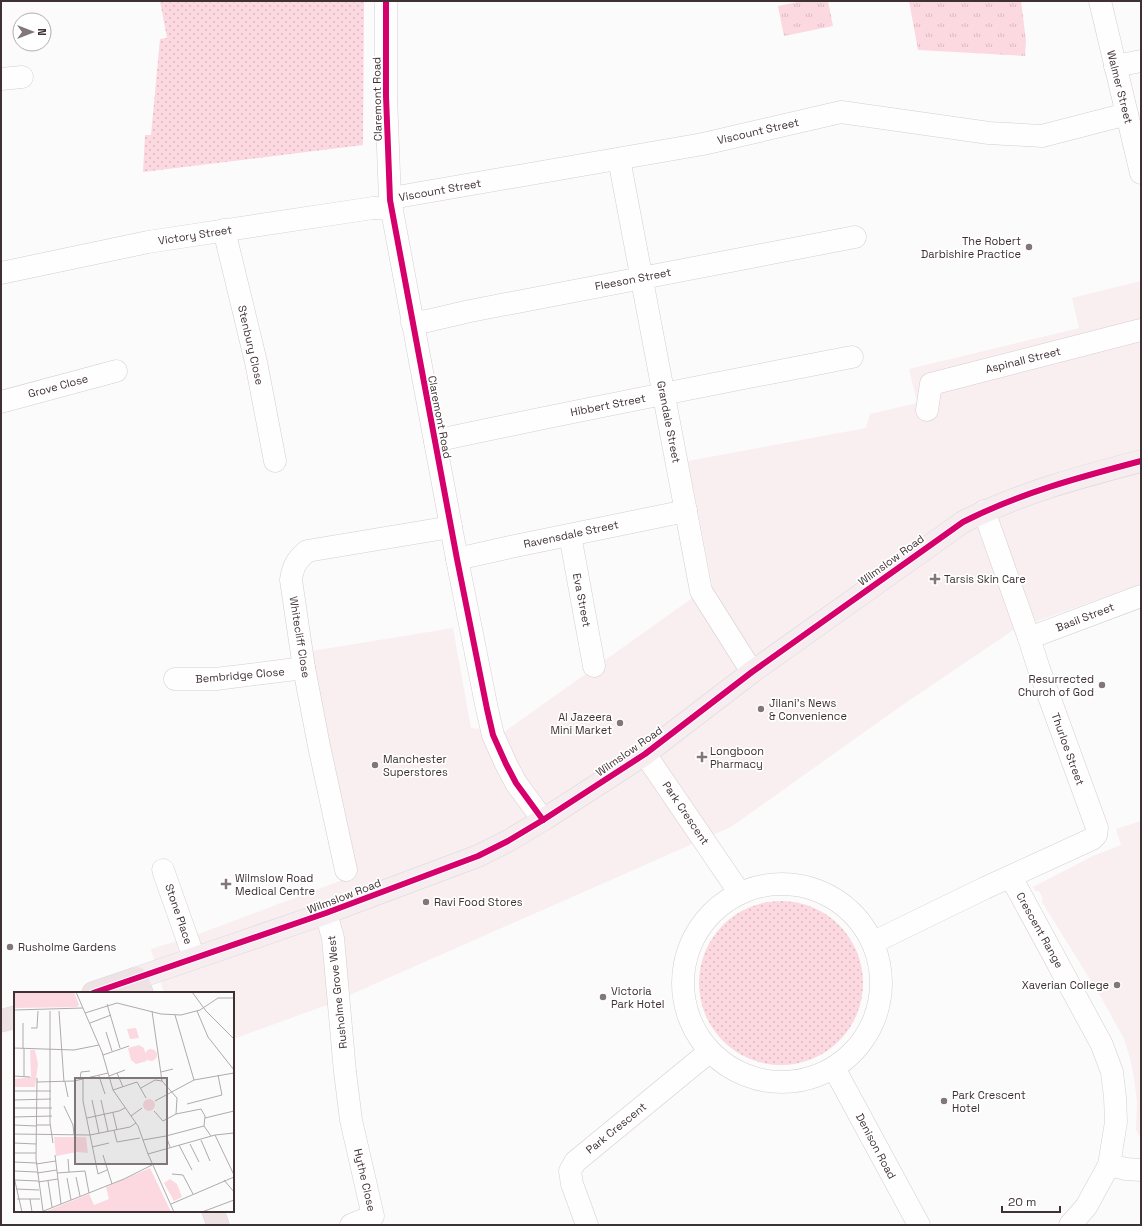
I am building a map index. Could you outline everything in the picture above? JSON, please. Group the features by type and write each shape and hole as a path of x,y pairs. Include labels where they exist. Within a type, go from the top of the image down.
{"highway":[{"name":"Wilmslow Road","path":"99,992 140,985"},
{"path":"1,1022 14,1017"},
{"path":"213,1212 218,1225"}],"main road":[{"name":"Wilmslow Road","path":"140,985 194,958 326,913 478,856 508,841 645,754 752,672 964,522 984,511 1034,492 1141,461"}],"street":[{"name":"Claremont Road","path":"386,1 386,96 390,204 457,559 493,735 516,783 543,820"},
{"name":"Walmer Street","path":"1100,1 1141,173"},
{"path":"1115,66 1141,61"},
{"path":"1,79 22,77"},
{"name":"Viscount Street","path":"390,204 403,196 703,144 841,112 990,132 1042,136 1127,114"},
{"name":"Grandale Street","path":"619,159 701,591 752,672"},
{"name":"Victory Street","path":"1,273 148,242 373,208 390,204"},
{"name":"Stenbury Close","path":"224,230 256,362 275,461"},
{"name":"Fleeson Street","path":"412,322 427,321 478,309 855,237"},
{"name":"Aspinall Street","path":"927,410 931,384 1141,330"},
{"name":"Hibbert Street","path":"435,441 852,357"},
{"name":"Grove Close","path":"1,402 116,371"},
{"name":"Ravensdale Street","path":"457,559 686,511"},
{"name":"Thurloe Street","path":"984,511 1039,669 1097,828 1096,835 1092,838 1011,876"},
{"name":"Whitecliff Close","path":"346,870 304,668 290,580 292,568 299,558 307,552 451,527"},
{"name":"Eva Street","path":"570,535 594,666"},
{"name":"Basil Street","path":"1029,638 1141,596"},
{"name":"Bembridge Close","path":"175,680 216,679 304,668"},
{"name":"Park Crescent","path":"645,754 739,892"},
{"name":"Stone Place","path":"163,870 194,958"},
{"path":"874,942 1011,876"},
{"name":"Crescent Range","path":"1011,876 1102,1044 1112,1072 1116,1122 1109,1165 1086,1207 1070,1225"},
{"path":"779,885 808,887 834,898 854,917 874,942 882,964 884,988 880,1010 870,1031 854,1052 834,1068 825,1073 795,1081 769,1082 727,1067 709,1052 699,1040 692,1028 685,1006 682,986 684,964 692,943 704,924 717,909 739,892 779,885"},
{"name":"Rusholme Grove West","path":"326,913 333,938 345,1072 351,1120"},
{"name":"Park Crescent","path":"587,1225 572,1184 570,1171 575,1162 709,1052"},
{"name":"Denison Road","path":"834,1068 919,1225"},
{"name":"Hythe Close","path":"351,1120 374,1221 351,1225"},
{"path":"1109,1165 1126,1169 1141,1170"}],"shaded area":[{"path":"1141,281 1141,584 1015,629 901,706 731,827 327,1005 234,1039 234,992 164,992 151,949 196,935 353,876 312,651 453,628 471,728 504,732 712,584 688,461 866,428 870,414 917,403 909,369 1079,328 1072,298"},
{"name":"Xaverian College","path":"1141,821 1141,1138 1136,1129 1137,1103 1134,1078 1124,1039 1101,997 1042,902 1043,899 1039,891 1035,891 1033,887 1093,856 1121,845 1116,829"}],"green space":[{"path":"160,1 364,1 363,145 143,172 145,135 151,135 160,39 167,38"},
{"path":"803,1 828,1 833,26 784,36 778,6"},
{"path":"909,1 1021,1 1026,41 1025,56 918,50"},
{"path":"781,901 805,905 826,915 839,925 849,938 859,959 863,983 859,1007 849,1028 839,1041 826,1051 805,1061 781,1065 757,1061 736,1051 723,1041 713,1028 703,1007 699,983 703,959 713,938 723,925 736,915 757,905"}],"cycle path":[{"path":"386,1 386,96 390,200 457,559 493,735 516,783 543,820"},
{"path":"96,992 326,913 478,856 508,841 645,754 752,672 963,522 1006,502 1028,494 1141,461"}],"place":[{"name":"The Robert Darbishire Practice","path":"1029,247"},
{"name":"Tarsis Skin Care","path":"935,579"},
{"name":"Resurrected Church of God","path":"1102,685"},
{"name":"Jilani's News & Convenience","path":"761,709"},
{"name":"Al Jazeera Mini Market","path":"620,723"},
{"name":"Longboon Pharmacy","path":"702,757"},
{"name":"Manchester Superstores","path":"375,765"},
{"name":"Wilmslow Road Medical Centre","path":"226,884"},
{"name":"Ravi Food Stores","path":"426,902"},
{"name":"Rusholme Gardens","path":"10,947"},
{"name":"Xaverian College","path":"1117,985"},
{"name":"Victoria Park Hotel","path":"603,997"},
{"name":"Park Crescent Hotel","path":"944,1101"}]}
